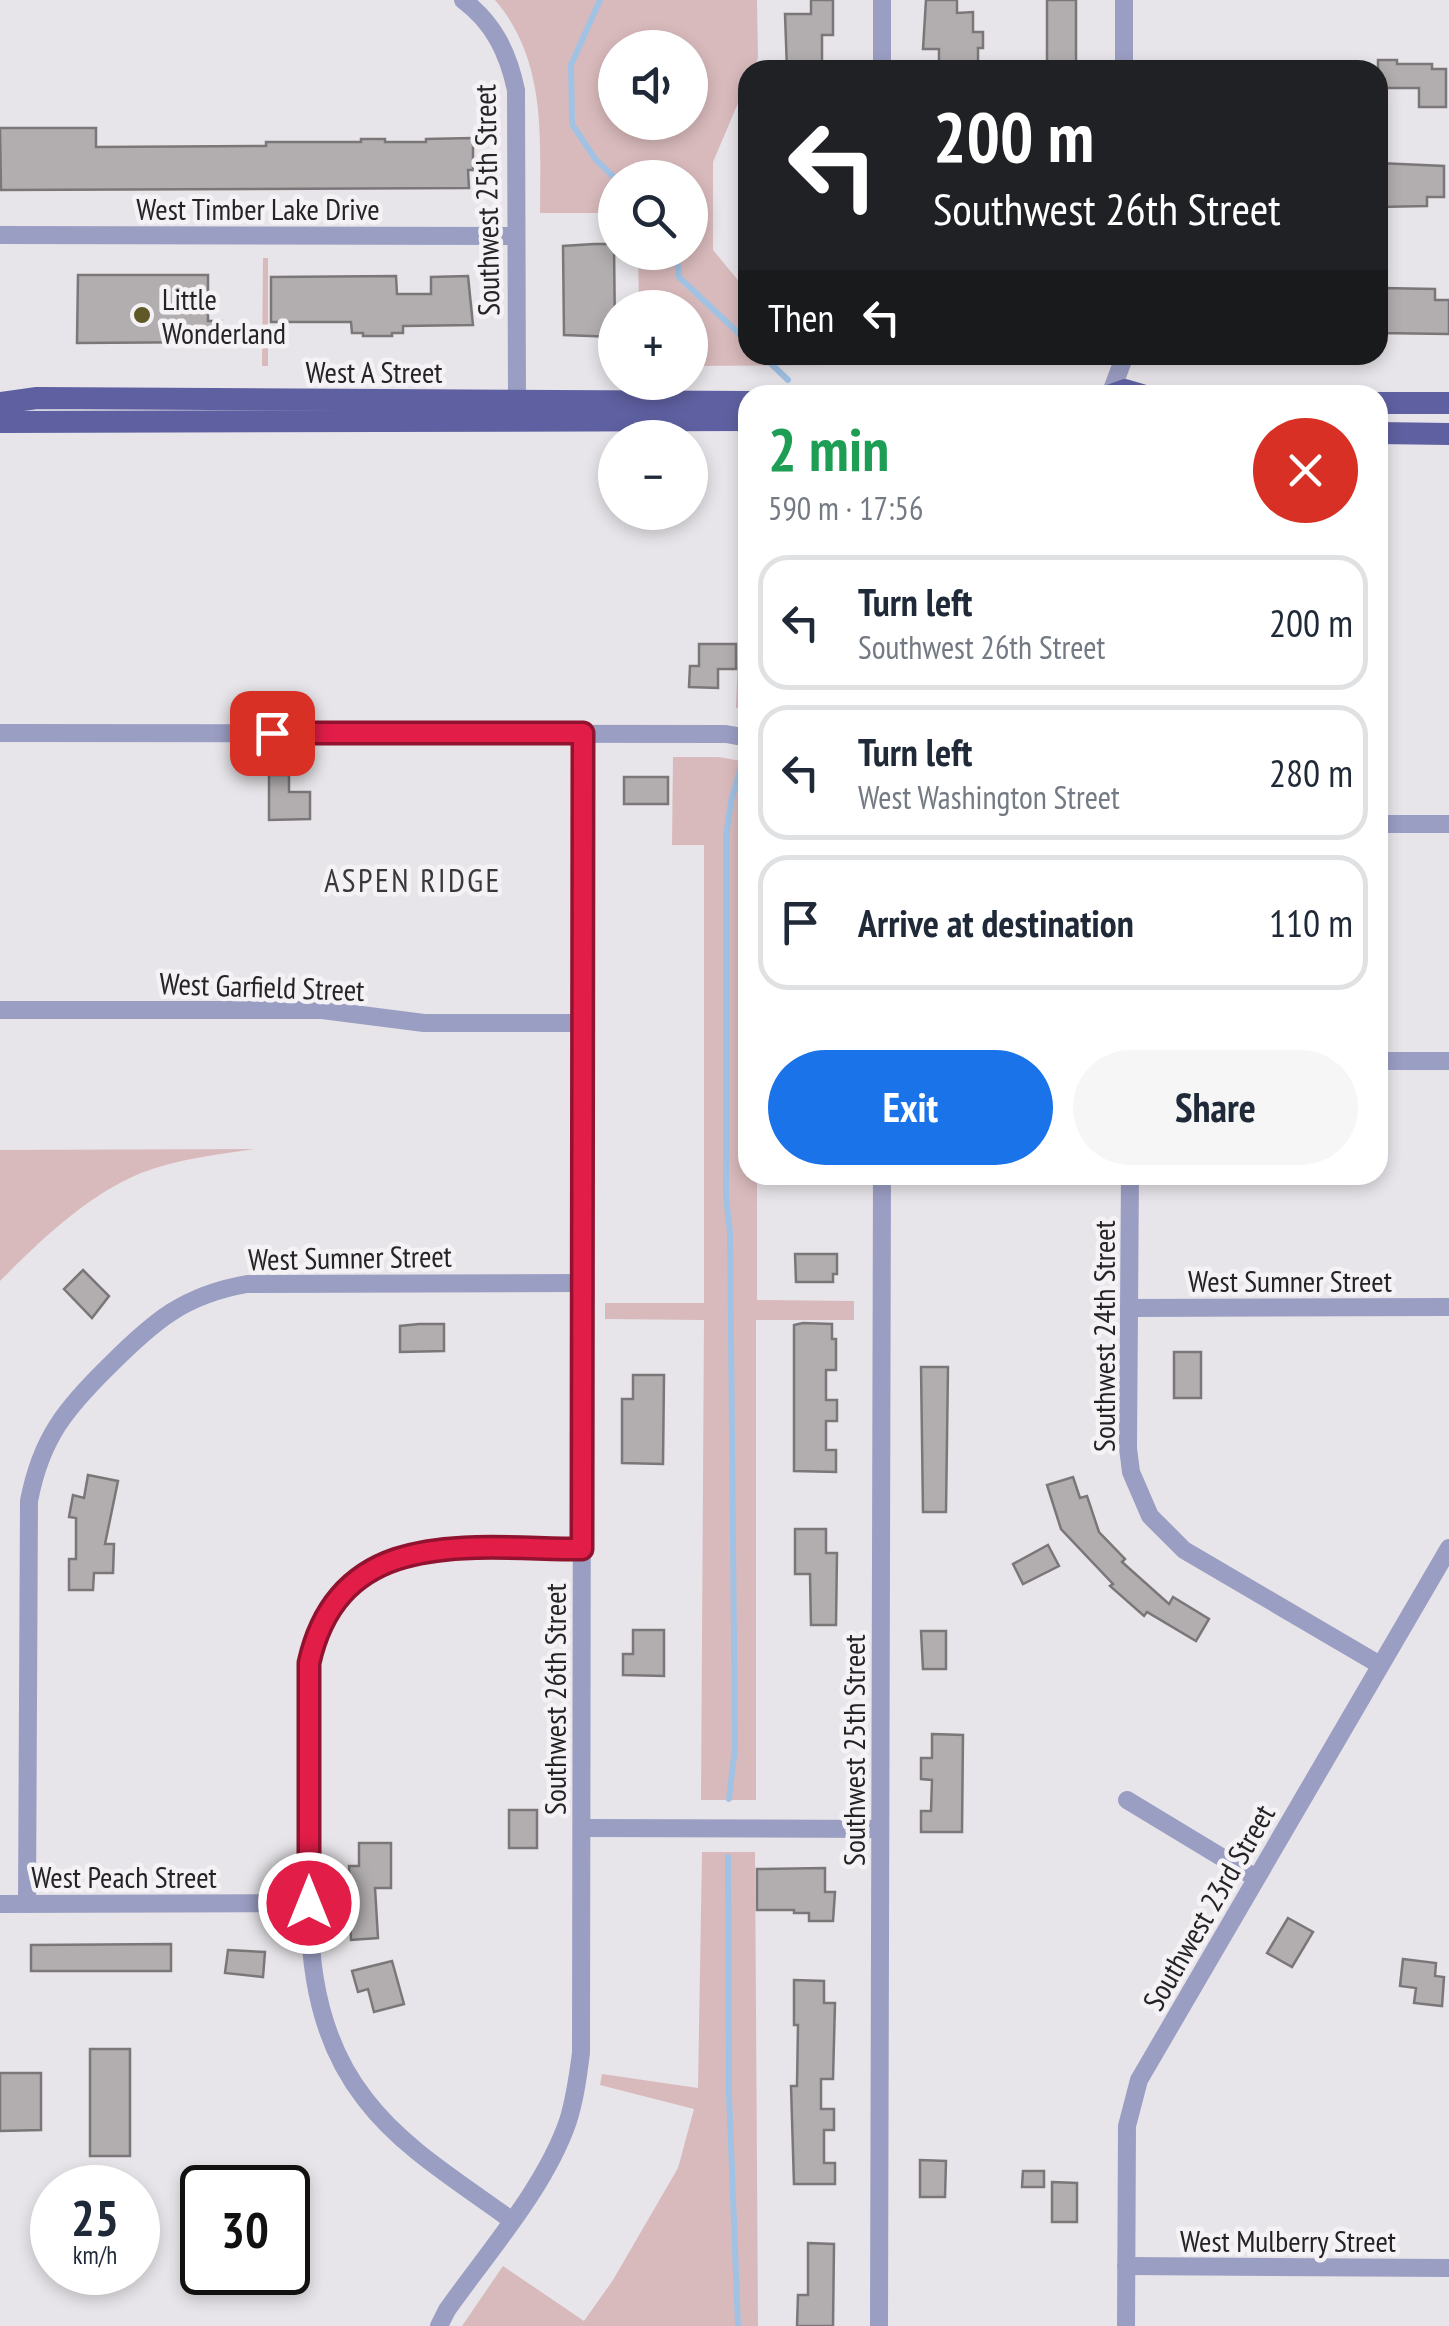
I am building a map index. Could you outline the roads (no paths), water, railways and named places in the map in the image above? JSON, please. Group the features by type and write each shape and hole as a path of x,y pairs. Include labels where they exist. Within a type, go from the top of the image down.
{"main road":[{"name":"West A Street","path":"0,403 37,398 738,402"},
{"path":"1388,403 1449,403"},
{"name":"West A Street","path":"0,422 738,420"},
{"path":"1388,433 1449,434"}],"street":[{"path":"882,0 882,60"},
{"path":"1124,0 1124,60"},
{"name":"Southwest 25th Street","path":"469,5 494,32 508,57 516,90 517,402"},
{"name":"West Timber Lake Drive","path":"0,235 516,236"},
{"path":"0,733 738,736"},
{"name":"Southwest 26th Street","path":"439,2326 554,2154 576,2087 581,2052 583,733"},
{"path":"1388,824 1449,824"},
{"name":"West Garfield Street","path":"0,1010 322,1010 424,1023 583,1023"},
{"path":"1388,1061 1449,1061"},
{"name":"Southwest 25th Street","path":"879,2326 882,1185"},
{"name":"Southwest 24th Street","path":"1130,1185 1128,1448 1139,1495 1150,1516 1184,1550 1380,1665"},
{"name":"West Sumner Street","path":"27,1904 29,1501 40,1455 66,1410 152,1323 186,1302 226,1288 247,1284 582,1283"},
{"name":"West Sumner Street","path":"1131,1308 1449,1308"},
{"name":"Southwest 23rd Street","path":"1126,2326 1127,2126 1139,2080 1449,1548"},
{"path":"511,2220 388,2126 364,2100 341,2063 316,1998 310,1963 309,1663 314,1641 334,1602 375,1566 412,1552 582,1549"},
{"path":"1127,1800 1256,1878"},
{"path":"582,1828 880,1828"},
{"name":"West Peach Street","path":"0,1904 309,1903"},
{"name":"West Mulberry Street","path":"1126,2266 1449,2268"}],"waterway":[{"path":"598,162 572,124 571,65 600,0"},
{"path":"678,270 679,277 738,333"},
{"path":"772,365 788,380"},
{"path":"729,1799 735,1747 730,1232 726,1196 726,836 738,777"},
{"path":"728,1857 729,2093 738,2326"}],"place":[{"name":"Little Wonderland","path":"142,315"}],"district":[{"name":"ASPEN RIDGE","path":"413,880"}]}
